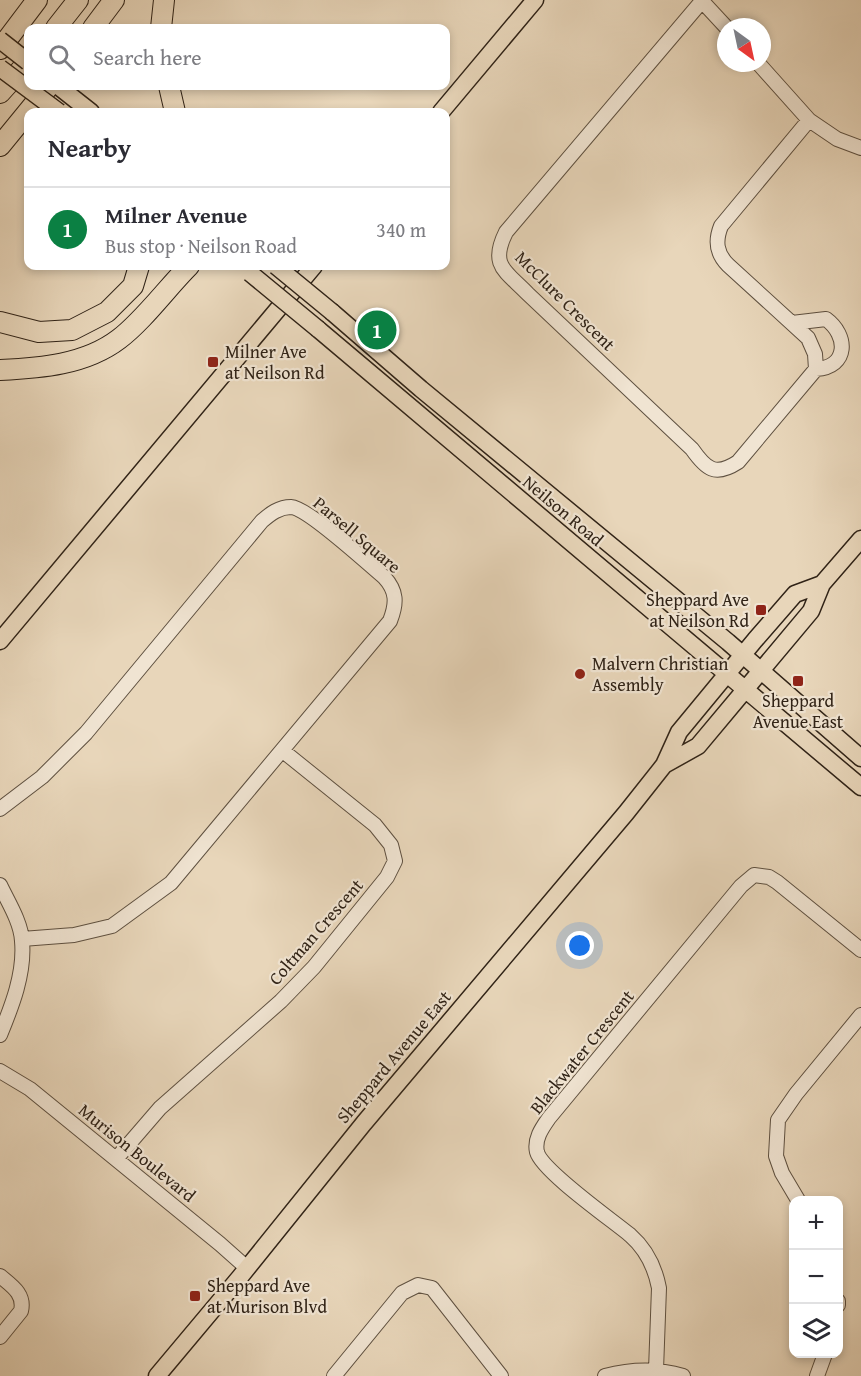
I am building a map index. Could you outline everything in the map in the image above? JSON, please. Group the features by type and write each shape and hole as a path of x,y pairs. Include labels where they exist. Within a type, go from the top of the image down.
{"highway":[{"path":"0,49 37,0"},
{"path":"59,24 78,0"},
{"path":"96,24 114,0"},
{"path":"161,24 164,0"},
{"path":"0,93 24,66"},
{"path":"31,108 46,90"},
{"path":"170,90 174,108"},
{"path":"0,146 24,117"},
{"path":"0,322 39,332 72,330 107,312 133,286 139,270"},
{"path":"0,370 56,365 91,355 118,340 138,322 185,270"}],"main road":[{"path":"444,108 535,0"},
{"path":"0,40 24,59"},
{"path":"0,68 24,86"},
{"path":"30,90 54,108"},
{"path":"63,90 87,108"},
{"name":"Neilson Road","path":"246,270 861,787"},
{"name":"Neilson Road","path":"281,270 421,390 744,655 861,758"},
{"path":"0,640 311,270"},
{"path":"583,553 598,535"},
{"name":"Sheppard Avenue East","path":"664,765 698,746 812,611 822,584 861,539"},
{"name":"Sheppard Avenue East","path":"157,1376 364,1123 626,813 664,765 680,732 795,594 822,584"}],"street":[{"path":"702,0 718,18"},
{"name":"McClure Crescent","path":"702,0 507,232 498,249 500,262 528,294 692,449 703,466 712,469 726,470 738,462 816,369 827,369 834,366 840,359 842,350 835,326 826,319 792,323"},
{"path":"766,72 809,120 837,139 861,147"},
{"path":"809,120 728,216 717,237 721,258 808,338 815,354 816,369"},
{"name":"Parsell Square","path":"0,808 42,777 86,733 262,521 274,511 289,507 305,512 393,587 396,599 390,621 171,883 112,926 74,935 22,939"},
{"name":"Coltman Crescent","path":"116,1159 160,1108 272,1008 314,967 387,877 394,861 392,845 375,825 283,751"},
{"name":"Blackwater Crescent","path":"656,1370 659,1288 647,1254 630,1234 554,1173 539,1157 537,1149 539,1134 549,1118 741,886 754,875 770,877 861,950"},
{"path":"0,885 22,939 20,974 12,1006 0,1035"},
{"path":"796,1196 782,1173 776,1156 778,1120 796,1094 861,1015"},
{"name":"Murison Boulevard","path":"0,1071 30,1089 247,1268"},
{"path":"0,1276 20,1294 22,1306 21,1311 0,1337"},
{"path":"334,1376 402,1293 418,1285 432,1288 501,1376"},
{"path":"817,1376 823,1358"},
{"path":"605,1376 626,1371 656,1370 683,1376"}],"place":[{"name":"Milner Avenue","path":"377,330"},
{"name":"Milner Ave at Neilson Rd","path":"213,362"},
{"name":"Sheppard Ave at Neilson Rd","path":"761,610"},
{"name":"Malvern Christian Assembly","path":"580,674"},
{"name":"Sheppard Avenue East","path":"798,681"},
{"name":"Sheppard Ave at Murison Blvd","path":"195,1296"}]}
